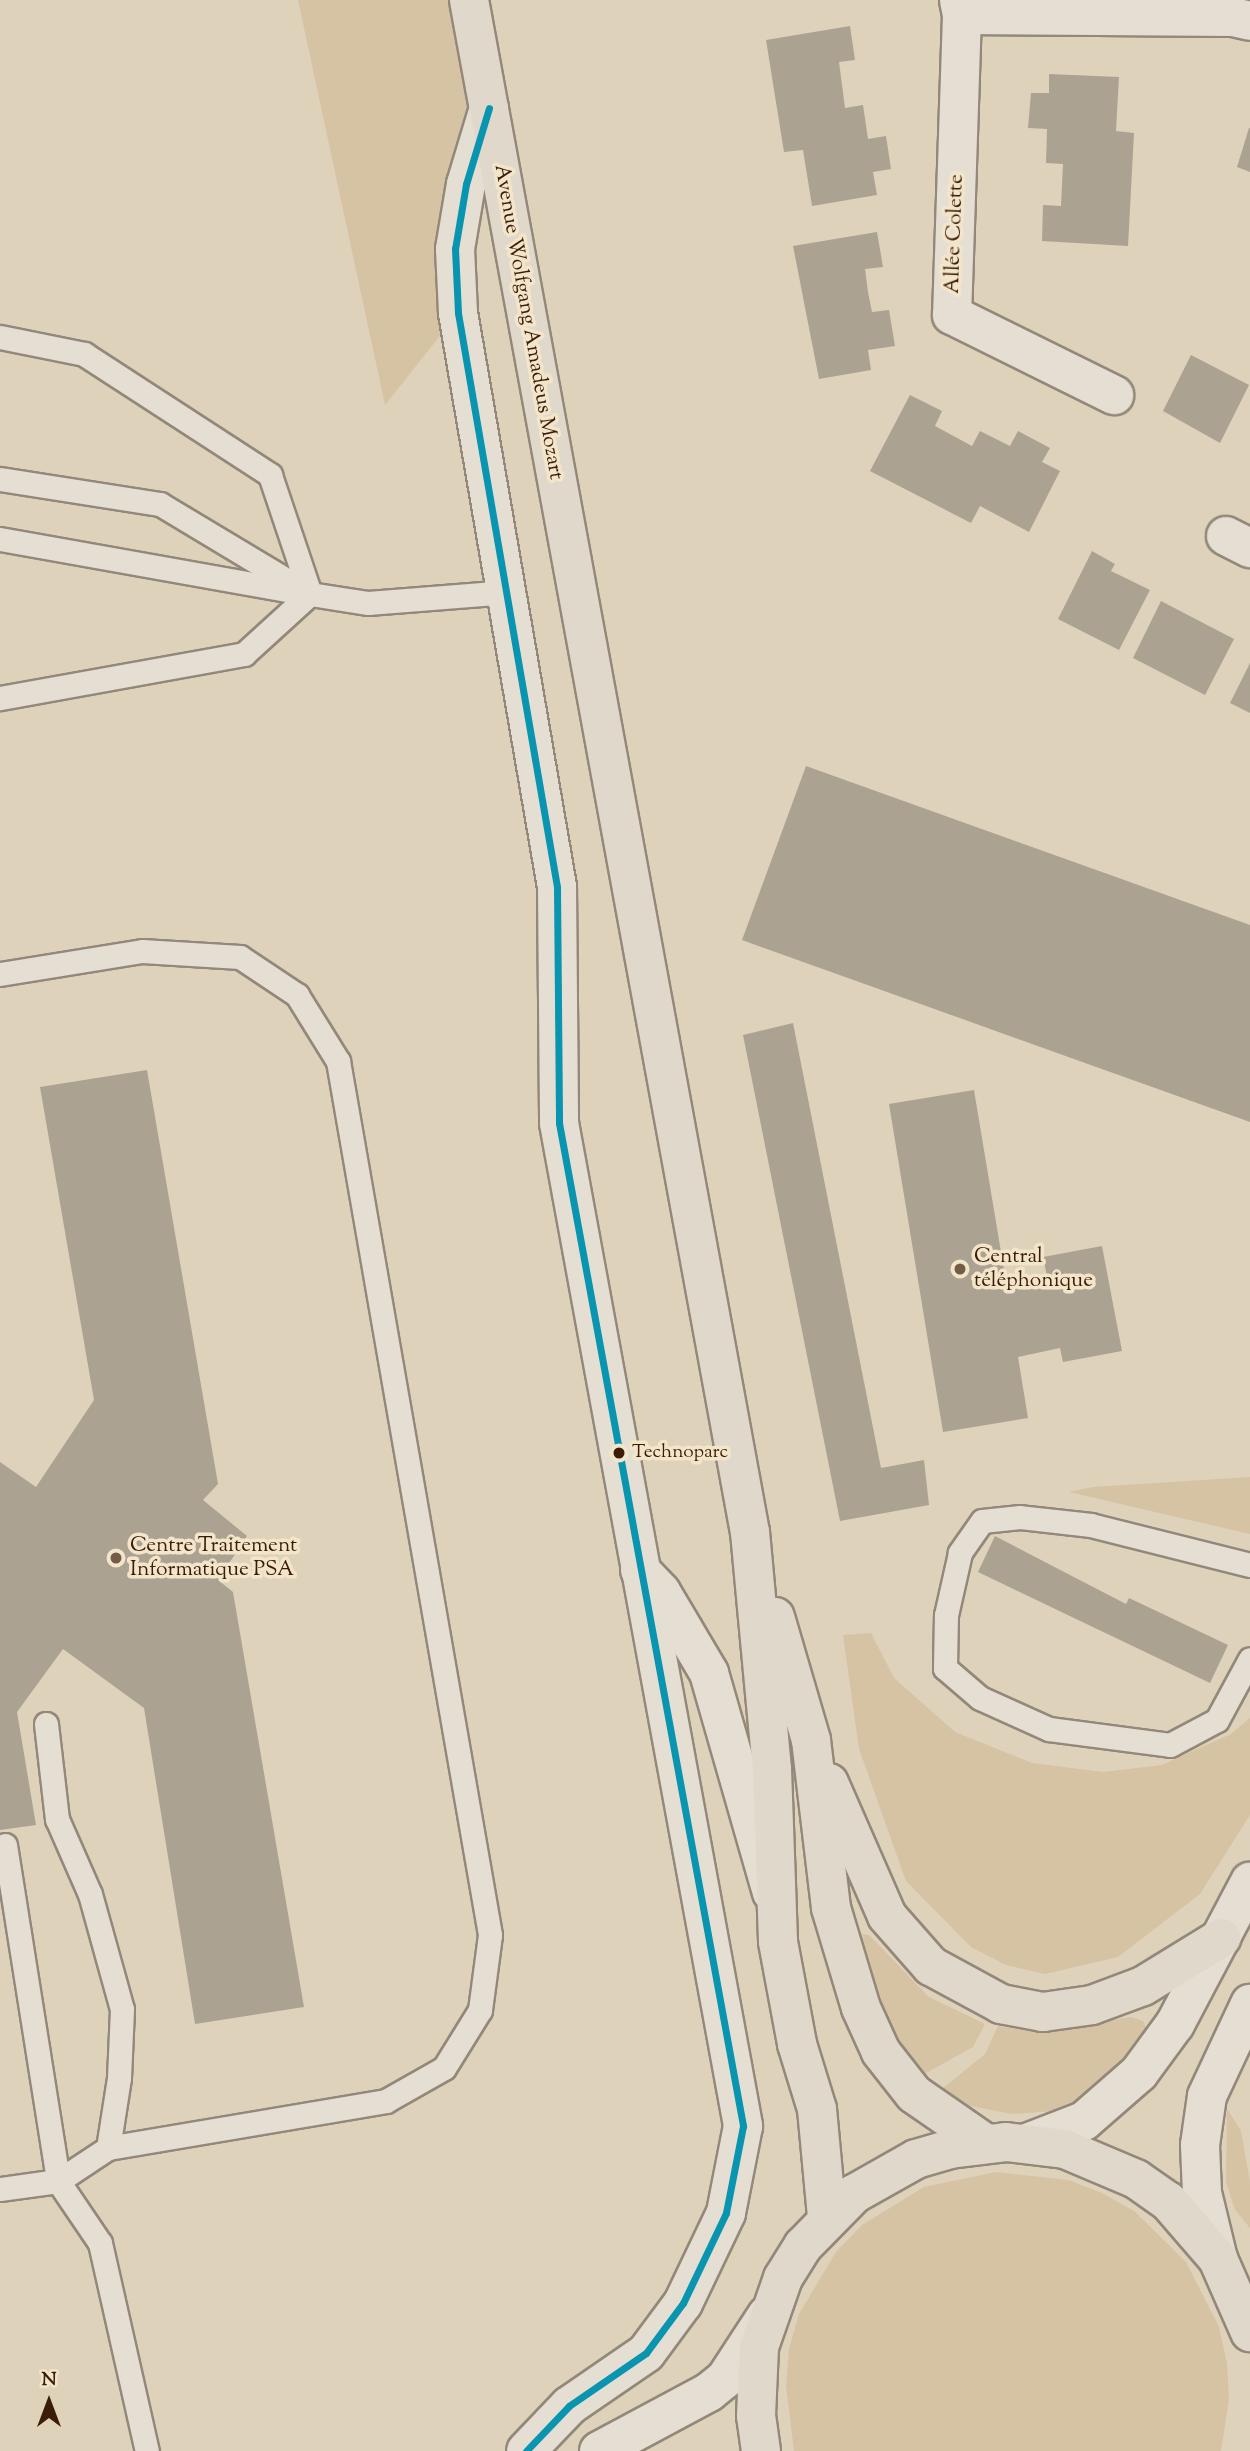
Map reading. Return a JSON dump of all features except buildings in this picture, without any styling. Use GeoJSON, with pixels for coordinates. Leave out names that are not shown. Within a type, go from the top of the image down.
{"type":"FeatureCollection","features":[{"type":"Feature","properties":{"kind":"main road","name":"Avenue Wolfgang Amadeus Mozart"},"geometry":{"type":"LineString","coordinates":[[469,0],[750,1532]]}},
{"type":"Feature","properties":{"kind":"main road"},"geometry":{"type":"LineString","coordinates":[[750,1532],[811,1740],[887,1916],[931,1966],[1001,2004],[1043,2012],[1092,2005],[1143,1986],[1221,1938]]}},
{"type":"Feature","properties":{"kind":"main road"},"geometry":{"type":"LineString","coordinates":[[750,1532],[772,1769],[777,1905],[785,1987],[822,2135],[827,2217]]}},
{"type":"Feature","properties":{"kind":"main road"},"geometry":{"type":"LineString","coordinates":[[811,1740],[831,1908],[861,2008],[881,2052],[914,2094],[985,2143]]}},
{"type":"Feature","properties":{"kind":"main road"},"geometry":{"type":"LineString","coordinates":[[761,2451],[755,2381],[768,2313],[783,2278],[827,2217],[884,2174],[916,2159],[985,2143],[1027,2143],[1090,2157],[1136,2179],[1168,2201],[1219,2259],[1250,2332]]}},
{"type":"Feature","properties":{"kind":"street"},"geometry":{"type":"LineString","coordinates":[[961,8],[1250,21]]}},
{"type":"Feature","properties":{"kind":"street","name":"Allée Colette"},"geometry":{"type":"LineString","coordinates":[[961,8],[952,315],[1114,396]]}},
{"type":"Feature","properties":{"kind":"street"},"geometry":{"type":"LineString","coordinates":[[489,108],[466,184],[455,249],[458,313],[509,592],[557,887],[559,1123],[636,1566],[724,2004],[742,2149],[726,2213],[682,2303],[646,2353],[569,2406],[526,2451]]}},
{"type":"Feature","properties":{"kind":"street"},"geometry":{"type":"LineString","coordinates":[[636,1566],[662,1592],[709,1673],[777,1905]]}},
{"type":"Feature","properties":{"kind":"street"},"geometry":{"type":"LineString","coordinates":[[1027,2143],[1084,2122],[1139,2073],[1175,2024],[1250,1882]]}},
{"type":"Feature","properties":{"kind":"street"},"geometry":{"type":"LineString","coordinates":[[1219,2259],[1202,2193],[1200,2145],[1207,2096],[1250,2004]]}},
{"type":"Feature","properties":{"kind":"street"},"geometry":{"type":"LineString","coordinates":[[599,2451],[709,2392],[739,2360],[768,2313]]}},
{"type":"Feature","properties":{"kind":"lane"},"geometry":{"type":"LineString","coordinates":[[0,337],[85,354],[270,475],[310,594]]}},
{"type":"Feature","properties":{"kind":"lane"},"geometry":{"type":"LineString","coordinates":[[0,480],[160,504],[310,594]]}},
{"type":"Feature","properties":{"kind":"lane"},"geometry":{"type":"LineString","coordinates":[[0,540],[368,603],[509,592]]}},
{"type":"Feature","properties":{"kind":"lane"},"geometry":{"type":"LineString","coordinates":[[0,698],[244,654],[310,594]]}},
{"type":"Feature","properties":{"kind":"lane"},"geometry":{"type":"LineString","coordinates":[[0,974],[142,951],[240,957],[297,995],[338,1061],[490,1936],[480,2010],[444,2068],[386,2101],[108,2148],[58,2181],[0,2189]]}},
{"type":"Feature","properties":{"kind":"lane"},"geometry":{"type":"LineString","coordinates":[[1250,1565],[1091,1525],[1020,1517],[982,1521],[960,1553],[946,1615],[945,1668],[980,1698],[1049,1729],[1170,1745],[1217,1720],[1250,1659]]}},
{"type":"Feature","properties":{"kind":"lane"},"geometry":{"type":"LineString","coordinates":[[46,1724],[57,1819],[90,1894],[122,2009],[119,2078],[108,2148]]}},
{"type":"Feature","properties":{"kind":"lane"},"geometry":{"type":"LineString","coordinates":[[5,1844],[58,2181],[100,2244],[147,2451]]}},
{"type":"Feature","properties":{"kind":"shaded area"},"geometry":{"type":"Polygon","coordinates":[[[298,0],[469,0],[489,108],[458,313],[385,405],[298,0]]]}},
{"type":"Feature","properties":{"kind":"shaded area"},"geometry":{"type":"Polygon","coordinates":[[[1250,1477],[1250,1534],[1069,1492],[1093,1487],[1250,1477]]]}},
{"type":"Feature","properties":{"kind":"shaded area"},"geometry":{"type":"Polygon","coordinates":[[[871,1633],[894,1678],[955,1732],[1032,1763],[1103,1772],[1162,1765],[1231,1734],[1250,1718],[1250,1815],[1200,1894],[1118,1957],[1045,1974],[1006,1965],[971,1947],[906,1881],[859,1749],[843,1635],[871,1633]]]}},
{"type":"Feature","properties":{"kind":"shaded area"},"geometry":{"type":"Polygon","coordinates":[[[862,1934],[869,1935],[929,1997],[985,2024],[973,2047],[919,2077],[888,2041],[862,1934]]]}},
{"type":"Feature","properties":{"kind":"shaded area"},"geometry":{"type":"Polygon","coordinates":[[[1131,2017],[1143,2021],[1148,2033],[1126,2064],[1084,2100],[1055,2111],[1012,2114],[970,2106],[942,2089],[985,2054],[998,2026],[1039,2033],[1131,2017]]]}},
{"type":"Feature","properties":{"kind":"shaded area"},"geometry":{"type":"Polygon","coordinates":[[[1227,2109],[1241,2131],[1250,2182],[1250,2228],[1235,2210],[1226,2182],[1227,2109]]]}},
{"type":"Feature","properties":{"kind":"shaded area"},"geometry":{"type":"Polygon","coordinates":[[[996,2172],[1068,2180],[1102,2193],[1134,2211],[1186,2262],[1219,2327],[1227,2363],[1229,2399],[1221,2451],[794,2451],[786,2386],[789,2349],[799,2314],[836,2252],[862,2225],[924,2187],[996,2172]]]}},
{"type":"Feature","properties":{"kind":"transit line"},"geometry":{"type":"LineString","coordinates":[[489,108],[466,184],[455,249],[458,313],[557,887],[559,1123],[743,2126],[726,2213],[683,2303],[646,2353],[569,2406],[526,2451]]}},
{"type":"Feature","properties":{"kind":"place","name":"Central téléphonique"},"geometry":{"type":"Point","coordinates":[960,1269]}},
{"type":"Feature","properties":{"kind":"place","name":"Technoparc"},"geometry":{"type":"Point","coordinates":[619,1453]}},
{"type":"Feature","properties":{"kind":"place","name":"Centre Traitement Informatique PSA"},"geometry":{"type":"Point","coordinates":[116,1558]}}]}
